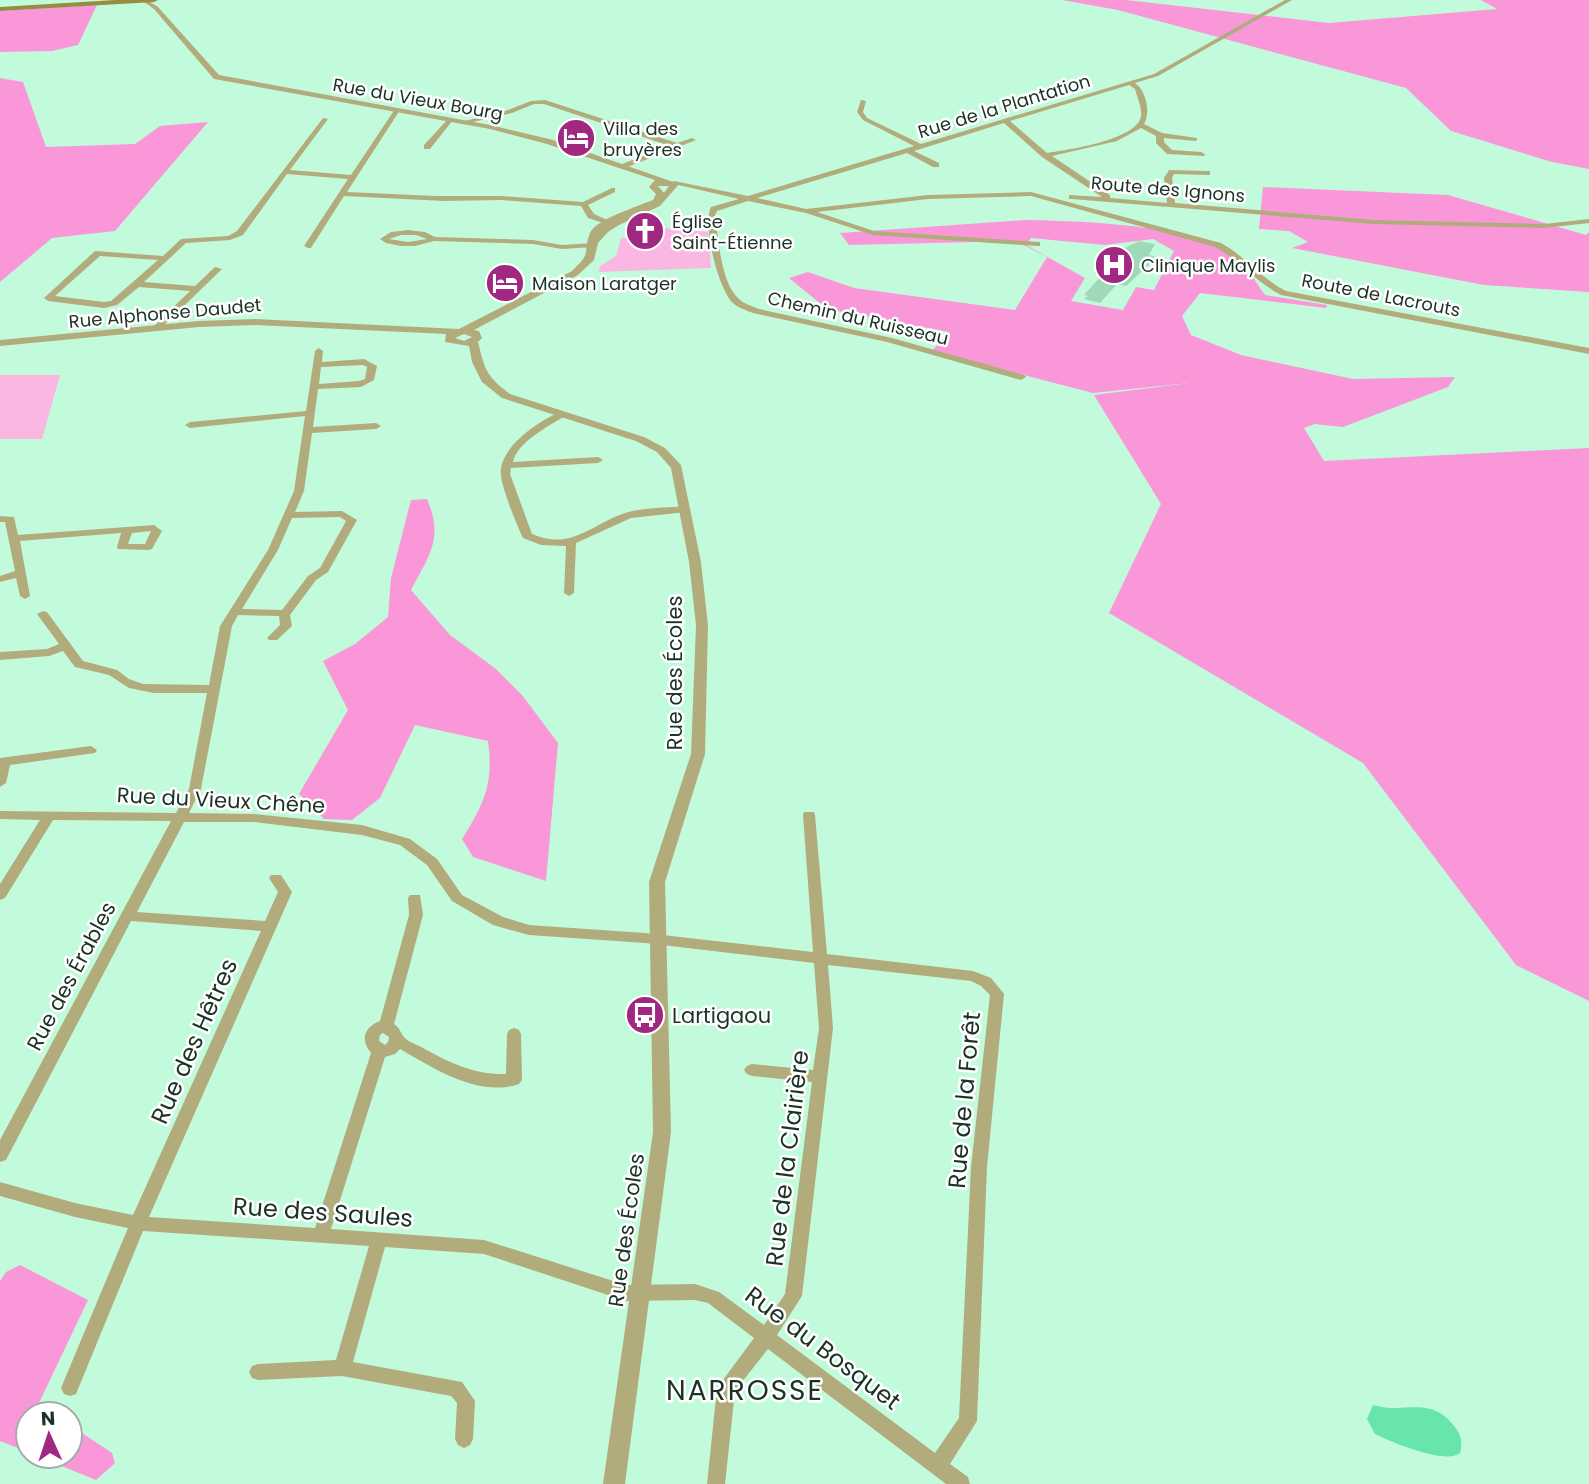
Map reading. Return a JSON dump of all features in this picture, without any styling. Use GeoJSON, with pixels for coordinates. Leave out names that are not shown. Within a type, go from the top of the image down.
{"type":"FeatureCollection","features":[{"type":"Feature","properties":{"kind":"main road"},"geometry":{"type":"LineString","coordinates":[[111,2],[122,0]]}},
{"type":"Feature","properties":{"kind":"main road"},"geometry":{"type":"LineString","coordinates":[[0,9],[147,2]]}},
{"type":"Feature","properties":{"kind":"street","name":"Rue de la Plantation"},"geometry":{"type":"LineString","coordinates":[[748,199],[1131,84],[1178,65],[1289,0]]}},
{"type":"Feature","properties":{"kind":"street","name":"Rue du Vieux Bourg"},"geometry":{"type":"LineString","coordinates":[[147,2],[217,77],[464,122],[550,142],[645,173],[671,185]]}},
{"type":"Feature","properties":{"kind":"street"},"geometry":{"type":"LineString","coordinates":[[1045,155],[1106,144],[1140,125],[1145,115],[1138,88],[1131,84]]}},
{"type":"Feature","properties":{"kind":"street"},"geometry":{"type":"LineString","coordinates":[[863,101],[860,112],[865,119],[921,147]]}},
{"type":"Feature","properties":{"kind":"street"},"geometry":{"type":"LineString","coordinates":[[464,122],[510,111],[533,102],[545,102],[678,146]]}},
{"type":"Feature","properties":{"kind":"street"},"geometry":{"type":"LineString","coordinates":[[308,246],[397,110]]}},
{"type":"Feature","properties":{"kind":"street"},"geometry":{"type":"LineString","coordinates":[[164,258],[98,253],[48,298],[104,305],[114,303],[188,240],[236,236],[325,119]]}},
{"type":"Feature","properties":{"kind":"street"},"geometry":{"type":"LineString","coordinates":[[427,147],[450,120]]}},
{"type":"Feature","properties":{"kind":"street"},"geometry":{"type":"LineString","coordinates":[[1006,121],[1045,155],[1109,200]]}},
{"type":"Feature","properties":{"kind":"street"},"geometry":{"type":"LineString","coordinates":[[1140,125],[1160,135],[1195,139]]}},
{"type":"Feature","properties":{"kind":"street"},"geometry":{"type":"LineString","coordinates":[[1160,135],[1160,143],[1170,152],[1201,154]]}},
{"type":"Feature","properties":{"kind":"street"},"geometry":{"type":"LineString","coordinates":[[625,166],[692,141]]}},
{"type":"Feature","properties":{"kind":"street"},"geometry":{"type":"LineString","coordinates":[[909,151],[936,165]]}},
{"type":"Feature","properties":{"kind":"street"},"geometry":{"type":"LineString","coordinates":[[285,172],[354,177]]}},
{"type":"Feature","properties":{"kind":"street"},"geometry":{"type":"LineString","coordinates":[[1171,204],[1168,178],[1172,172],[1207,173]]}},
{"type":"Feature","properties":{"kind":"street"},"geometry":{"type":"LineString","coordinates":[[456,334],[575,274],[591,258],[594,243],[608,223],[654,204],[661,196],[657,186],[645,173]]}},
{"type":"Feature","properties":{"kind":"street"},"geometry":{"type":"LineString","coordinates":[[584,204],[591,216],[608,223],[658,206],[671,185]]}},
{"type":"Feature","properties":{"kind":"street"},"geometry":{"type":"LineString","coordinates":[[657,186],[690,185],[748,199]]}},
{"type":"Feature","properties":{"kind":"street"},"geometry":{"type":"LineString","coordinates":[[342,194],[584,204],[612,190]]}},
{"type":"Feature","properties":{"kind":"street","name":"Route des Ignons"},"geometry":{"type":"LineString","coordinates":[[748,199],[806,211],[996,192],[1031,194],[1062,200],[1075,197],[1373,222],[1544,226],[1589,221]]}},
{"type":"Feature","properties":{"kind":"street","name":"Chemin du Ruisseau"},"geometry":{"type":"LineString","coordinates":[[748,199],[714,209],[711,215],[725,286],[736,300],[755,311],[890,340],[1021,377]]}},
{"type":"Feature","properties":{"kind":"street","name":"Route de Lacrouts"},"geometry":{"type":"LineString","coordinates":[[1062,200],[1218,245],[1243,259],[1262,282],[1284,293],[1589,352]]}},
{"type":"Feature","properties":{"kind":"street"},"geometry":{"type":"LineString","coordinates":[[806,211],[873,233],[1037,244]]}},
{"type":"Feature","properties":{"kind":"street"},"geometry":{"type":"LineString","coordinates":[[433,239],[424,234],[396,233],[384,239],[389,242],[419,244],[433,239],[533,242],[562,247],[594,243]]}},
{"type":"Feature","properties":{"kind":"street"},"geometry":{"type":"LineString","coordinates":[[156,328],[218,269]]}},
{"type":"Feature","properties":{"kind":"street"},"geometry":{"type":"LineString","coordinates":[[137,284],[198,289]]}},
{"type":"Feature","properties":{"kind":"street"},"geometry":{"type":"LineString","coordinates":[[460,345],[475,338],[504,309]]}},
{"type":"Feature","properties":{"kind":"street","name":"Rue Alphonse Daudet"},"geometry":{"type":"LineString","coordinates":[[0,343],[156,328],[275,322],[456,334]]}},
{"type":"Feature","properties":{"kind":"street"},"geometry":{"type":"LineString","coordinates":[[456,334],[475,338]]}},
{"type":"Feature","properties":{"kind":"street","name":"Rue des Écoles"},"geometry":{"type":"LineString","coordinates":[[456,334],[460,345],[477,362]]}},
{"type":"Feature","properties":{"kind":"street","name":"Rue des Écoles"},"geometry":{"type":"LineString","coordinates":[[475,338],[477,362],[486,382],[506,396],[640,439],[661,450],[677,467],[687,509],[702,625],[698,754],[690,787],[661,863],[656,903],[662,1132],[614,1484]]}},
{"type":"Feature","properties":{"kind":"street","name":"Rue des Érables"},"geometry":{"type":"LineString","coordinates":[[0,1155],[195,789],[226,626],[290,514],[299,491],[319,351]]}},
{"type":"Feature","properties":{"kind":"street"},"geometry":{"type":"LineString","coordinates":[[314,387],[361,384],[369,380],[372,366],[364,362],[317,365]]}},
{"type":"Feature","properties":{"kind":"street"},"geometry":{"type":"LineString","coordinates":[[190,425],[310,413]]}},
{"type":"Feature","properties":{"kind":"street"},"geometry":{"type":"LineString","coordinates":[[562,414],[528,435],[509,455],[505,474],[527,536],[543,543],[571,544],[631,515],[687,509]]}},
{"type":"Feature","properties":{"kind":"street"},"geometry":{"type":"LineString","coordinates":[[308,430],[376,425]]}},
{"type":"Feature","properties":{"kind":"street"},"geometry":{"type":"LineString","coordinates":[[507,465],[598,460]]}},
{"type":"Feature","properties":{"kind":"street"},"geometry":{"type":"LineString","coordinates":[[273,638],[286,626],[285,613],[312,579],[324,570],[352,520],[342,514],[290,514]]}},
{"type":"Feature","properties":{"kind":"street"},"geometry":{"type":"LineString","coordinates":[[5,519],[15,538],[25,596]]}},
{"type":"Feature","properties":{"kind":"street"},"geometry":{"type":"LineString","coordinates":[[15,538],[128,529]]}},
{"type":"Feature","properties":{"kind":"street"},"geometry":{"type":"LineString","coordinates":[[569,593],[571,544]]}},
{"type":"Feature","properties":{"kind":"street"},"geometry":{"type":"LineString","coordinates":[[0,579],[20,573]]}},
{"type":"Feature","properties":{"kind":"street"},"geometry":{"type":"LineString","coordinates":[[236,612],[285,613]]}},
{"type":"Feature","properties":{"kind":"street"},"geometry":{"type":"LineString","coordinates":[[43,614],[79,664],[116,674],[126,684],[156,691],[172,687],[213,689]]}},
{"type":"Feature","properties":{"kind":"street"},"geometry":{"type":"LineString","coordinates":[[0,656],[50,652],[65,646]]}},
{"type":"Feature","properties":{"kind":"street"},"geometry":{"type":"LineString","coordinates":[[0,783],[2,762],[90,750]]}},
{"type":"Feature","properties":{"kind":"street","name":"Rue du Vieux Chêne"},"geometry":{"type":"LineString","coordinates":[[0,815],[291,821],[386,834],[404,842],[432,862],[457,898],[498,921],[563,935],[657,940]]}},
{"type":"Feature","properties":{"kind":"street","name":"Rue de la Clairière"},"geometry":{"type":"LineString","coordinates":[[716,1484],[726,1388],[766,1338],[793,1296],[826,1028],[808,815]]}},
{"type":"Feature","properties":{"kind":"street"},"geometry":{"type":"LineString","coordinates":[[0,895],[50,816]]}},
{"type":"Feature","properties":{"kind":"street","name":"Rue des Hêtres"},"geometry":{"type":"LineString","coordinates":[[70,1388],[138,1223],[285,892],[276,878]]}},
{"type":"Feature","properties":{"kind":"street"},"geometry":{"type":"LineString","coordinates":[[386,1028],[416,915],[415,898]]}},
{"type":"Feature","properties":{"kind":"street"},"geometry":{"type":"LineString","coordinates":[[127,916],[270,926]]}},
{"type":"Feature","properties":{"kind":"street","name":"Rue de la Forêt"},"geometry":{"type":"LineString","coordinates":[[657,940],[973,976],[986,982],[997,995],[979,1167],[968,1421],[938,1465]]}},
{"type":"Feature","properties":{"kind":"street"},"geometry":{"type":"LineString","coordinates":[[386,1028],[397,1031],[398,1041],[391,1048],[380,1050],[372,1046],[370,1038],[376,1031],[386,1028]]}},
{"type":"Feature","properties":{"kind":"street"},"geometry":{"type":"LineString","coordinates":[[398,1041],[453,1073],[488,1083],[514,1080],[514,1034]]}},
{"type":"Feature","properties":{"kind":"street"},"geometry":{"type":"LineString","coordinates":[[320,1237],[380,1050]]}},
{"type":"Feature","properties":{"kind":"street"},"geometry":{"type":"LineString","coordinates":[[752,1070],[820,1077]]}},
{"type":"Feature","properties":{"kind":"street","name":"Rue des Saules"},"geometry":{"type":"LineString","coordinates":[[0,1189],[75,1210],[138,1223],[484,1247],[619,1292],[640,1293]]}},
{"type":"Feature","properties":{"kind":"street"},"geometry":{"type":"LineString","coordinates":[[342,1368],[379,1240]]}},
{"type":"Feature","properties":{"kind":"street","name":"Rue du Bosquet"},"geometry":{"type":"LineString","coordinates":[[640,1293],[695,1292],[713,1297],[961,1484]]}},
{"type":"Feature","properties":{"kind":"street"},"geometry":{"type":"LineString","coordinates":[[258,1372],[342,1368],[456,1388],[466,1401],[464,1439]]}},
{"type":"Feature","properties":{"kind":"shaded area"},"geometry":{"type":"Polygon","coordinates":[[[1062,0],[1126,0],[1329,23],[1497,9],[1481,0],[1589,0],[1589,169],[1552,162],[1451,131],[1406,88],[1118,10],[1062,0]]]}},
{"type":"Feature","properties":{"kind":"shaded area"},"geometry":{"type":"Polygon","coordinates":[[[97,5],[78,45],[52,51],[0,52],[0,11],[97,5]]]}},
{"type":"Feature","properties":{"kind":"shaded area"},"geometry":{"type":"Polygon","coordinates":[[[0,78],[23,82],[46,147],[135,144],[160,126],[208,122],[115,231],[52,238],[0,282],[0,78]]]}},
{"type":"Feature","properties":{"kind":"shaded area"},"geometry":{"type":"Polygon","coordinates":[[[1263,187],[1448,195],[1586,235],[1589,232],[1589,292],[1484,285],[1292,248],[1308,242],[1289,231],[1259,229],[1263,187]]]}},
{"type":"Feature","properties":{"kind":"shaded area"},"geometry":{"type":"Polygon","coordinates":[[[1026,220],[1138,227],[1198,239],[1222,248],[1240,260],[1265,295],[1327,305],[1326,308],[1200,293],[1182,316],[1191,335],[1241,355],[1353,379],[1455,377],[1448,387],[1343,427],[1315,424],[1304,428],[1324,461],[1589,448],[1589,1001],[1516,965],[1363,763],[1109,613],[1161,504],[1094,395],[1189,383],[1093,393],[932,351],[949,332],[827,309],[789,278],[808,272],[854,288],[1015,310],[1047,257],[1016,241],[849,245],[840,233],[1026,220]],[[1031,238],[1026,245],[1085,278],[1071,301],[1123,310],[1136,287],[1154,290],[1174,251],[1153,239],[1105,245],[1031,238]]]}},
{"type":"Feature","properties":{"kind":"shaded area"},"geometry":{"type":"Polygon","coordinates":[[[663,228],[708,232],[711,268],[599,272],[600,266],[616,256],[621,238],[659,237],[663,228]]]}},
{"type":"Feature","properties":{"kind":"shaded area"},"geometry":{"type":"Polygon","coordinates":[[[0,375],[60,375],[42,439],[0,439],[0,375]]]}},
{"type":"Feature","properties":{"kind":"shaded area"},"geometry":{"type":"Polygon","coordinates":[[[427,499],[432,513],[434,536],[428,557],[411,590],[450,635],[496,669],[522,695],[558,743],[546,881],[473,857],[462,839],[486,793],[490,769],[488,741],[415,725],[380,798],[352,820],[324,819],[299,794],[348,710],[323,661],[355,644],[388,617],[391,578],[411,500],[427,499]]]}},
{"type":"Feature","properties":{"kind":"shaded area"},"geometry":{"type":"Polygon","coordinates":[[[20,1265],[88,1300],[40,1400],[14,1400],[14,1446],[0,1441],[0,1281],[6,1272],[20,1265]]]}},
{"type":"Feature","properties":{"kind":"shaded area"},"geometry":{"type":"Polygon","coordinates":[[[1373,1405],[1417,1407],[1436,1411],[1457,1430],[1461,1442],[1460,1453],[1453,1456],[1431,1454],[1405,1447],[1375,1434],[1367,1419],[1373,1405]]]}},
{"type":"Feature","properties":{"kind":"shaded area"},"geometry":{"type":"Polygon","coordinates":[[[84,1434],[112,1453],[115,1463],[96,1480],[71,1470],[84,1470],[84,1434]]]}},
{"type":"Feature","properties":{"kind":"building"},"geometry":{"type":"Polygon","coordinates":[[[1139,241],[1155,244],[1149,255],[1157,257],[1126,286],[1117,284],[1100,303],[1084,299],[1088,296],[1084,295],[1118,257],[1119,251],[1139,241]]]}},
{"type":"Feature","properties":{"kind":"place","name":"Villa des bruyères"},"geometry":{"type":"Point","coordinates":[576,138]}},
{"type":"Feature","properties":{"kind":"place","name":"Église Saint-Étienne"},"geometry":{"type":"Point","coordinates":[645,231]}},
{"type":"Feature","properties":{"kind":"place","name":"Clinique Maylis"},"geometry":{"type":"Point","coordinates":[1114,265]}},
{"type":"Feature","properties":{"kind":"place","name":"Maison Laratger"},"geometry":{"type":"Point","coordinates":[505,283]}},
{"type":"Feature","properties":{"kind":"place","name":"Lartigaou"},"geometry":{"type":"Point","coordinates":[645,1015]}},
{"type":"Feature","properties":{"kind":"district","name":"NARROSSE"},"geometry":{"type":"Point","coordinates":[745,1390]}}]}
